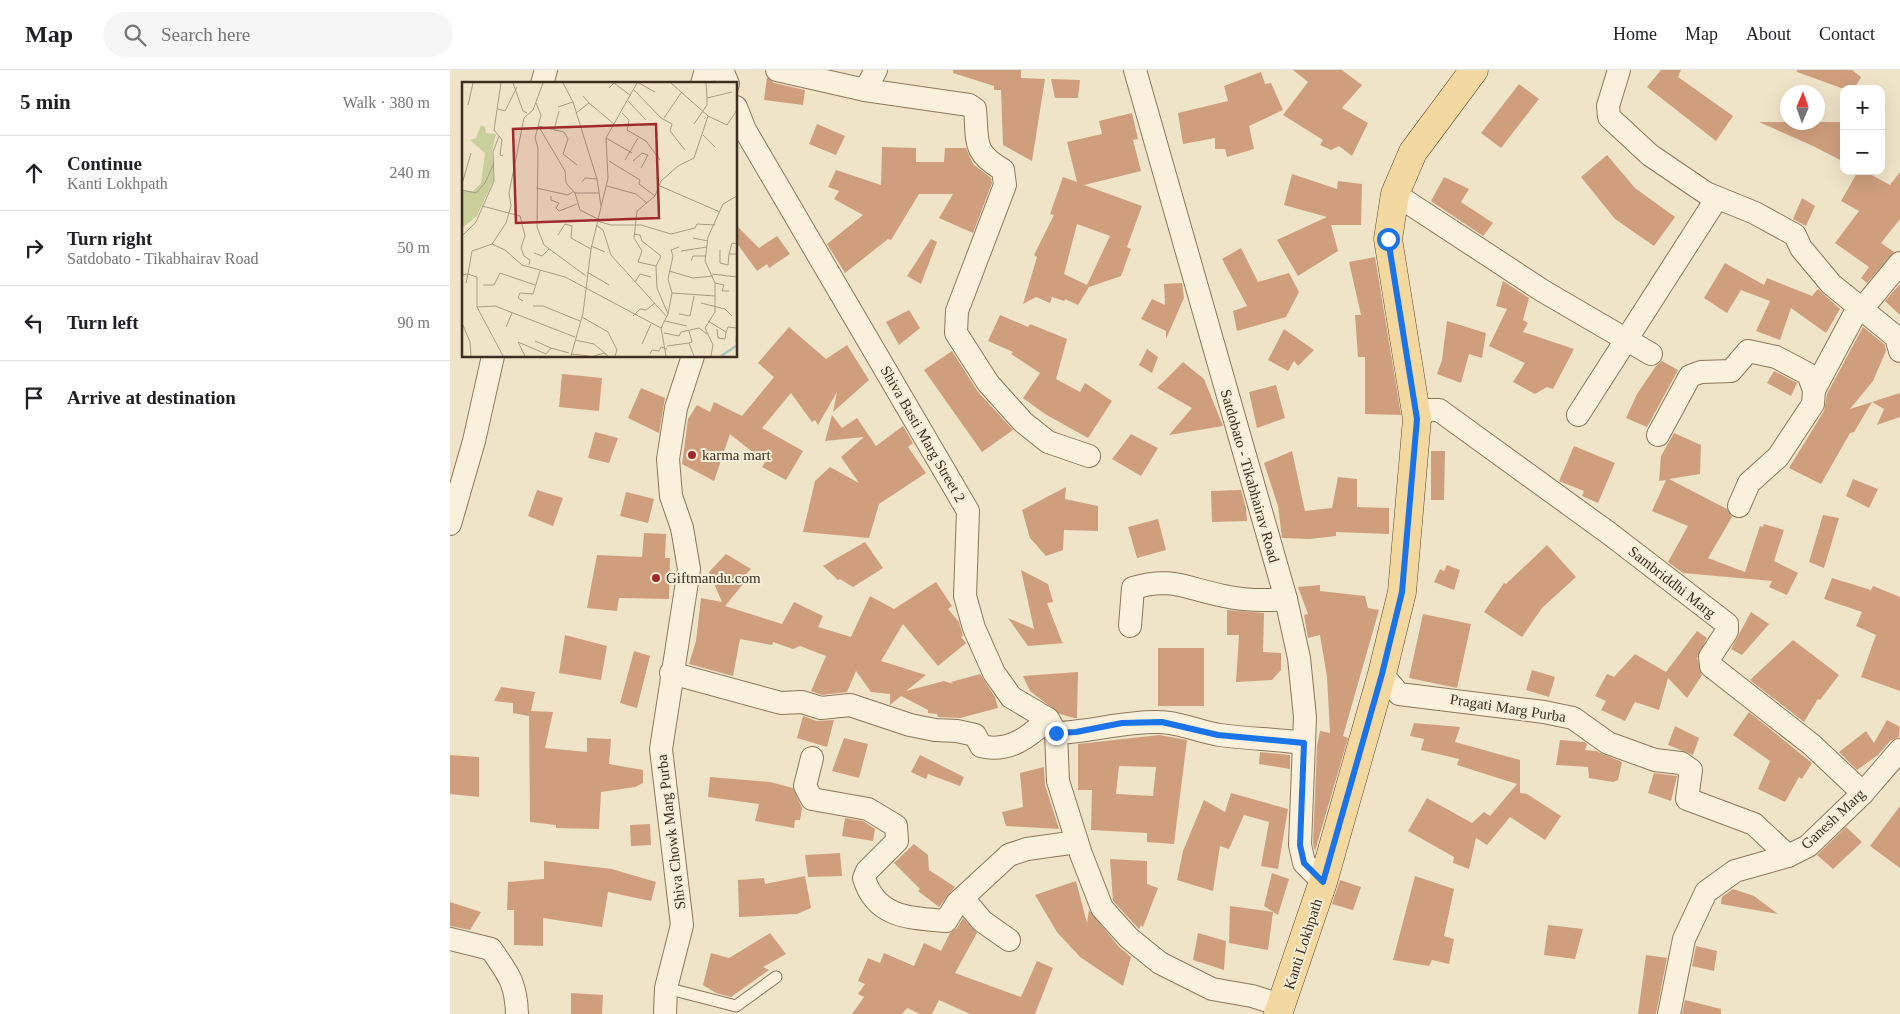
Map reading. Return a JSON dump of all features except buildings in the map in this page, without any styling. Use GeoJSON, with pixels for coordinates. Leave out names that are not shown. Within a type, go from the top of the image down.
{"type":"FeatureCollection","features":[{"type":"Feature","properties":{"kind":"main road","name":"Kanti Lokhpath"},"geometry":{"type":"LineString","coordinates":[[1280,1009],[1323,882],[1382,674],[1402,592],[1417,419],[1388,239],[1395,194],[1413,152],[1474,70]]}},
{"type":"Feature","properties":{"kind":"street"},"geometry":{"type":"LineString","coordinates":[[722,70],[727,82]]}},
{"type":"Feature","properties":{"kind":"street"},"geometry":{"type":"LineString","coordinates":[[777,70],[865,90],[962,103],[975,109],[977,142],[980,153],[989,162],[1003,170],[1005,185],[956,311],[956,333],[988,383],[1023,422],[1048,442],[1089,456]]}},
{"type":"Feature","properties":{"kind":"street"},"geometry":{"type":"LineString","coordinates":[[865,90],[876,70]]}},
{"type":"Feature","properties":{"kind":"street","name":"Satdobato - Tikabhairav Road"},"geometry":{"type":"LineString","coordinates":[[1136,70],[1286,599],[1299,658],[1305,717],[1300,845],[1304,863],[1323,882]]}},
{"type":"Feature","properties":{"kind":"street"},"geometry":{"type":"LineString","coordinates":[[1619,70],[1608,106],[1609,117],[1650,155],[1706,193],[1755,213],[1795,235],[1802,248],[1831,284],[1896,337],[1900,350]]}},
{"type":"Feature","properties":{"kind":"street","name":"Shiva Basti Marg Street 2"},"geometry":{"type":"LineString","coordinates":[[738,111],[745,130],[968,512],[966,596],[974,628],[994,673],[1011,697],[1052,726]]}},
{"type":"Feature","properties":{"kind":"street"},"geometry":{"type":"LineString","coordinates":[[1395,194],[1543,291],[1651,354]]}},
{"type":"Feature","properties":{"kind":"street"},"geometry":{"type":"LineString","coordinates":[[1578,414],[1717,198]]}},
{"type":"Feature","properties":{"kind":"street"},"geometry":{"type":"LineString","coordinates":[[1814,390],[1860,307],[1900,263]]}},
{"type":"Feature","properties":{"kind":"street"},"geometry":{"type":"LineString","coordinates":[[1658,435],[1690,376],[1701,372],[1731,370],[1748,351],[1776,357],[1808,374],[1814,390],[1813,404],[1778,457],[1749,483],[1739,506]]}},
{"type":"Feature","properties":{"kind":"street"},"geometry":{"type":"LineString","coordinates":[[450,524],[474,442],[493,358]]}},
{"type":"Feature","properties":{"kind":"street","name":"Shiva Chowk Marg Purba"},"geometry":{"type":"LineString","coordinates":[[665,1014],[666,988],[682,925],[661,749],[689,569],[682,528],[671,496],[668,459],[676,408],[692,358]]}},
{"type":"Feature","properties":{"kind":"street","name":"Sambriddhi Marg"},"geometry":{"type":"LineString","coordinates":[[1417,419],[1428,410],[1439,410],[1610,534],[1727,624],[1727,631],[1710,657],[1711,666],[1812,745],[1863,793]]}},
{"type":"Feature","properties":{"kind":"street"},"geometry":{"type":"LineString","coordinates":[[1130,626],[1133,588],[1162,582],[1187,585],[1224,596],[1271,600],[1286,599]]}},
{"type":"Feature","properties":{"kind":"street"},"geometry":{"type":"LineString","coordinates":[[672,673],[782,702],[802,702],[826,708],[850,705],[876,712],[910,725],[935,730],[957,730],[975,736],[981,746],[989,748],[1011,747],[1032,734],[1052,726],[1076,732],[1122,723],[1162,722],[1218,735],[1304,743]]}},
{"type":"Feature","properties":{"kind":"street","name":"Pragati Marg Purba"},"geometry":{"type":"LineString","coordinates":[[1382,674],[1399,694],[1544,712],[1573,718],[1608,743],[1656,760],[1682,763],[1691,770],[1687,799],[1754,824],[1788,856]]}},
{"type":"Feature","properties":{"kind":"street"},"geometry":{"type":"LineString","coordinates":[[1052,726],[1058,781],[1077,842],[1102,908],[1137,944],[1160,963],[1212,989],[1280,1009]]}},
{"type":"Feature","properties":{"kind":"street","name":"Ganesh Marg"},"geometry":{"type":"LineString","coordinates":[[1668,1014],[1684,939],[1706,892],[1735,871],[1788,856],[1808,846],[1863,793],[1900,750]]}},
{"type":"Feature","properties":{"kind":"street"},"geometry":{"type":"LineString","coordinates":[[812,758],[805,786],[812,799],[868,809],[896,826],[897,841],[867,871],[864,878],[866,887],[874,898],[887,911],[896,915],[946,921],[963,898],[1009,855],[1027,849],[1077,842]]}},
{"type":"Feature","properties":{"kind":"street"},"geometry":{"type":"LineString","coordinates":[[963,898],[982,921],[1009,940]]}},
{"type":"Feature","properties":{"kind":"street"},"geometry":{"type":"LineString","coordinates":[[450,939],[491,948],[511,978],[516,993],[517,1014]]}},
{"type":"Feature","properties":{"kind":"lane"},"geometry":{"type":"LineString","coordinates":[[666,988],[736,1006],[776,977]]}},
{"type":"Feature","properties":{"kind":"place","name":"karma mart"},"geometry":{"type":"Point","coordinates":[692,455]}},
{"type":"Feature","properties":{"kind":"place","name":"Giftmandu.com"},"geometry":{"type":"Point","coordinates":[656,578]}},
{"type":"Feature","properties":{"kind":"route"},"geometry":{"type":"LineString","coordinates":[[1056,733],[1076,732],[1122,723],[1162,722],[1218,735],[1304,743],[1300,845],[1304,863],[1323,882],[1382,674],[1402,592],[1417,419],[1388,239]]}}]}
